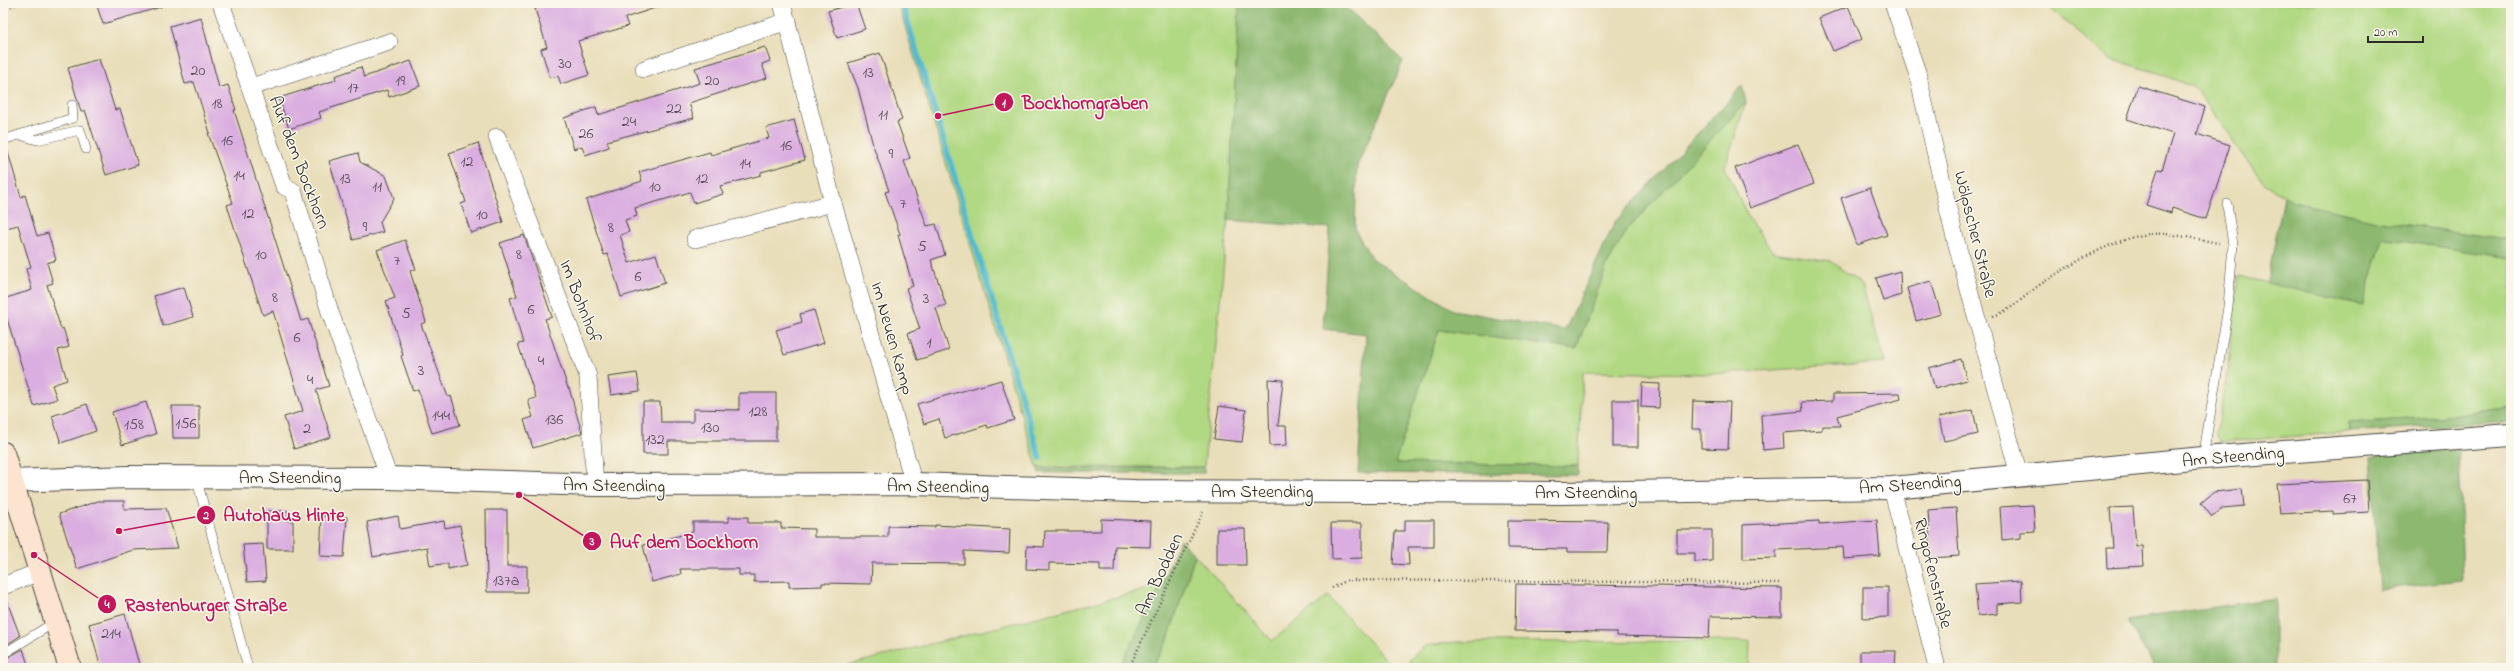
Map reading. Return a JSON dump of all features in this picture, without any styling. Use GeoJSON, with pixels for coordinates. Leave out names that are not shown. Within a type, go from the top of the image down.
{"type":"FeatureCollection","features":[{"type":"Feature","properties":{"kind":"main road"},"geometry":{"type":"LineString","coordinates":[[3,453],[70,668]]}},
{"type":"Feature","properties":{"kind":"street","name":"Auf dem Bockhorn"},"geometry":{"type":"LineString","coordinates":[[221,3],[284,186],[293,191],[330,312],[388,478]]}},
{"type":"Feature","properties":{"kind":"street","name":"Im Neuen Kamp"},"geometry":{"type":"LineString","coordinates":[[782,3],[788,21],[833,203],[914,484]]}},
{"type":"Feature","properties":{"kind":"street","name":"Wölpscher Straße"},"geometry":{"type":"LineString","coordinates":[[1894,3],[1917,72],[1953,230],[2019,475]]}},
{"type":"Feature","properties":{"kind":"street"},"geometry":{"type":"LineString","coordinates":[[644,69],[788,21]]}},
{"type":"Feature","properties":{"kind":"street","name":"Auf dem Bockhorn"},"geometry":{"type":"LineString","coordinates":[[251,87],[389,42]]}},
{"type":"Feature","properties":{"kind":"street","name":"Im Bohnhof"},"geometry":{"type":"LineString","coordinates":[[497,137],[588,376],[595,486]]}},
{"type":"Feature","properties":{"kind":"street"},"geometry":{"type":"LineString","coordinates":[[695,239],[833,203]]}},
{"type":"Feature","properties":{"kind":"street","name":"Am Steending"},"geometry":{"type":"LineString","coordinates":[[11,481],[129,477],[388,478],[595,486],[914,484],[1064,490],[1562,493],[1892,488],[2203,458],[2511,435]]}},
{"type":"Feature","properties":{"kind":"street","name":"Ringofenstraße"},"geometry":{"type":"LineString","coordinates":[[1892,488],[1937,668]]}},
{"type":"Feature","properties":{"kind":"street"},"geometry":{"type":"LineString","coordinates":[[3,586],[39,572]]}},
{"type":"Feature","properties":{"kind":"lane"},"geometry":{"type":"LineString","coordinates":[[3,140],[20,135],[28,130],[73,118],[72,105]]}},
{"type":"Feature","properties":{"kind":"lane"},"geometry":{"type":"LineString","coordinates":[[20,135],[37,140],[80,130],[86,149]]}},
{"type":"Feature","properties":{"kind":"lane"},"geometry":{"type":"LineString","coordinates":[[2203,458],[2228,307],[2233,245],[2227,204]]}},
{"type":"Feature","properties":{"kind":"lane"},"geometry":{"type":"LineString","coordinates":[[196,477],[248,668]]}},
{"type":"Feature","properties":{"kind":"lane"},"geometry":{"type":"LineString","coordinates":[[3,654],[56,622]]}},
{"type":"Feature","properties":{"kind":"path"},"geometry":{"type":"LineString","coordinates":[[3,9],[21,3]]}},
{"type":"Feature","properties":{"kind":"path"},"geometry":{"type":"LineString","coordinates":[[1978,321],[2006,312],[2040,285],[2076,262],[2122,241],[2150,234],[2233,245]]}},
{"type":"Feature","properties":{"kind":"path","name":"Am Bodden"},"geometry":{"type":"LineString","coordinates":[[1129,668],[1204,511],[1211,491]]}},
{"type":"Feature","properties":{"kind":"path"},"geometry":{"type":"LineString","coordinates":[[1332,588],[1348,580],[1782,583]]}},
{"type":"Feature","properties":{"kind":"green space"},"geometry":{"type":"Polygon","coordinates":[[[898,3],[1235,3],[1239,7],[1228,220],[1204,467],[1037,467],[898,3]]]}},
{"type":"Feature","properties":{"kind":"green space"},"geometry":{"type":"Polygon","coordinates":[[[1257,3],[1342,3],[1403,61],[1357,166],[1355,230],[1372,259],[1453,310],[1565,330],[1615,222],[1742,86],[1746,102],[1627,230],[1607,265],[1576,349],[1439,330],[1395,463],[1578,466],[1578,475],[1358,473],[1366,334],[1323,329],[1330,228],[1228,220],[1239,7],[1257,3]]]}},
{"type":"Feature","properties":{"kind":"green space"},"geometry":{"type":"Polygon","coordinates":[[[2044,3],[2511,3],[2511,240],[2386,222],[2293,202],[2263,182],[2195,88],[2158,73],[2110,59],[2044,3]]]}},
{"type":"Feature","properties":{"kind":"green space"},"geometry":{"type":"Polygon","coordinates":[[[1746,102],[1725,167],[1749,219],[1773,252],[1831,261],[1862,285],[1885,363],[1709,374],[1583,372],[1578,466],[1394,463],[1439,330],[1576,349],[1607,265],[1627,230],[1746,102]]]}},
{"type":"Feature","properties":{"kind":"green space"},"geometry":{"type":"Polygon","coordinates":[[[2284,196],[2293,202],[2386,222],[2511,240],[2511,258],[2383,238],[2363,305],[2267,283],[2284,196]]]}},
{"type":"Feature","properties":{"kind":"green space"},"geometry":{"type":"Polygon","coordinates":[[[2383,238],[2511,258],[2511,407],[2437,417],[2349,423],[2350,432],[2221,442],[2216,433],[2227,374],[2239,276],[2363,305],[2383,238]]]}},
{"type":"Feature","properties":{"kind":"green space"},"geometry":{"type":"Polygon","coordinates":[[[2511,407],[2511,421],[2350,432],[2349,423],[2437,417],[2511,407]]]}},
{"type":"Feature","properties":{"kind":"green space"},"geometry":{"type":"Polygon","coordinates":[[[2459,449],[2463,581],[2380,589],[2370,457],[2459,449]]]}},
{"type":"Feature","properties":{"kind":"green space"},"geometry":{"type":"Polygon","coordinates":[[[1037,467],[1047,469],[1204,467],[1204,473],[1039,473],[1037,467]]]}},
{"type":"Feature","properties":{"kind":"green space"},"geometry":{"type":"Polygon","coordinates":[[[1180,540],[1195,555],[1167,642],[1151,668],[1119,668],[1161,586],[1180,540]]]}},
{"type":"Feature","properties":{"kind":"green space"},"geometry":{"type":"Polygon","coordinates":[[[1195,555],[1272,641],[1328,596],[1393,668],[1151,668],[1167,642],[1195,555]]]}},
{"type":"Feature","properties":{"kind":"green space"},"geometry":{"type":"Polygon","coordinates":[[[1161,586],[1119,668],[836,668],[1161,586]]]}},
{"type":"Feature","properties":{"kind":"green space"},"geometry":{"type":"Polygon","coordinates":[[[2275,598],[2275,668],[2155,668],[2127,620],[2275,598]]]}},
{"type":"Feature","properties":{"kind":"green space"},"geometry":{"type":"Polygon","coordinates":[[[1750,641],[1749,668],[1416,668],[1409,660],[1425,646],[1458,642],[1750,641]]]}},
{"type":"Feature","properties":{"kind":"building"},"geometry":{"type":"Polygon","coordinates":[[[96,3],[161,3],[161,7],[103,24],[96,3]]]}},
{"type":"Feature","properties":{"kind":"building"},"geometry":{"type":"Polygon","coordinates":[[[553,3],[660,3],[661,6],[625,18],[628,26],[578,41],[589,75],[561,84],[558,76],[550,78],[541,49],[547,47],[535,9],[553,3]]]}},
{"type":"Feature","properties":{"kind":"building"},"geometry":{"type":"Polygon","coordinates":[[[856,3],[865,29],[837,38],[828,11],[856,3]]]}},
{"type":"Feature","properties":{"kind":"building"},"geometry":{"type":"Polygon","coordinates":[[[1848,6],[1862,39],[1833,51],[1819,18],[1848,6]]]}},
{"type":"Feature","properties":{"kind":"building"},"geometry":{"type":"Polygon","coordinates":[[[201,17],[219,88],[228,85],[236,110],[234,110],[301,321],[308,319],[329,386],[316,390],[331,437],[294,449],[284,417],[303,411],[273,311],[263,315],[227,205],[233,203],[208,133],[210,133],[194,82],[185,84],[170,26],[201,17]]]}},
{"type":"Feature","properties":{"kind":"building"},"geometry":{"type":"Polygon","coordinates":[[[765,47],[770,61],[762,64],[767,78],[689,103],[694,118],[607,141],[609,147],[585,155],[582,146],[574,149],[564,118],[596,107],[598,115],[700,83],[695,68],[765,47]]]}},
{"type":"Feature","properties":{"kind":"building"},"geometry":{"type":"Polygon","coordinates":[[[880,53],[902,120],[897,122],[910,158],[904,161],[927,226],[936,224],[945,255],[931,260],[946,305],[936,308],[949,350],[917,360],[908,333],[920,329],[906,288],[913,286],[898,235],[900,234],[885,192],[889,191],[873,145],[858,88],[848,63],[880,53]]]}},
{"type":"Feature","properties":{"kind":"building"},"geometry":{"type":"Polygon","coordinates":[[[99,59],[115,110],[120,109],[138,165],[106,175],[85,110],[81,112],[68,68],[99,59]]]}},
{"type":"Feature","properties":{"kind":"building"},"geometry":{"type":"Polygon","coordinates":[[[411,61],[420,86],[389,97],[387,90],[319,112],[321,118],[289,129],[279,98],[336,80],[335,76],[361,67],[364,77],[411,61]]]}},
{"type":"Feature","properties":{"kind":"building"},"geometry":{"type":"Polygon","coordinates":[[[2138,86],[2205,107],[2197,134],[2230,145],[2206,219],[2172,208],[2171,213],[2146,205],[2158,169],[2162,170],[2173,134],[2127,119],[2138,86]]]}},
{"type":"Feature","properties":{"kind":"building"},"geometry":{"type":"Polygon","coordinates":[[[794,120],[805,160],[761,172],[761,175],[720,186],[723,194],[694,203],[690,192],[635,208],[637,216],[625,220],[629,232],[620,235],[629,263],[656,254],[665,283],[621,297],[608,254],[604,255],[586,200],[642,181],[639,172],[710,152],[711,155],[769,138],[766,128],[794,120]]]}},
{"type":"Feature","properties":{"kind":"building"},"geometry":{"type":"Polygon","coordinates":[[[478,143],[503,222],[471,233],[461,204],[466,202],[449,153],[478,143]]]}},
{"type":"Feature","properties":{"kind":"building"},"geometry":{"type":"Polygon","coordinates":[[[1798,144],[1814,184],[1750,208],[1735,168],[1798,144]]]}},
{"type":"Feature","properties":{"kind":"building"},"geometry":{"type":"Polygon","coordinates":[[[7,149],[21,197],[25,195],[37,236],[48,233],[56,260],[47,263],[53,283],[47,285],[61,329],[63,328],[69,347],[58,350],[67,380],[52,385],[57,399],[34,406],[3,306],[3,299],[32,290],[26,269],[31,267],[18,225],[3,229],[3,150],[7,149]]]}},
{"type":"Feature","properties":{"kind":"building"},"geometry":{"type":"Polygon","coordinates":[[[358,153],[360,162],[386,176],[394,198],[380,222],[383,232],[353,240],[329,161],[358,153]]]}},
{"type":"Feature","properties":{"kind":"building"},"geometry":{"type":"Polygon","coordinates":[[[1870,188],[1887,235],[1857,245],[1841,198],[1870,188]]]}},
{"type":"Feature","properties":{"kind":"building"},"geometry":{"type":"Polygon","coordinates":[[[524,235],[552,317],[545,319],[569,388],[582,433],[533,448],[524,420],[533,417],[528,400],[536,398],[518,344],[523,343],[510,298],[517,296],[500,243],[524,235]]]}},
{"type":"Feature","properties":{"kind":"building"},"geometry":{"type":"Polygon","coordinates":[[[405,240],[416,269],[410,271],[426,322],[421,324],[448,397],[451,396],[460,425],[432,433],[418,389],[413,391],[401,356],[403,355],[386,301],[395,298],[377,250],[405,240]]]}},
{"type":"Feature","properties":{"kind":"building"},"geometry":{"type":"Polygon","coordinates":[[[1900,271],[1901,295],[1883,301],[1876,278],[1900,271]]]}},
{"type":"Feature","properties":{"kind":"building"},"geometry":{"type":"Polygon","coordinates":[[[1931,281],[1941,314],[1916,321],[1907,288],[1931,281]]]}},
{"type":"Feature","properties":{"kind":"building"},"geometry":{"type":"Polygon","coordinates":[[[184,287],[193,317],[163,326],[154,296],[184,287]]]}},
{"type":"Feature","properties":{"kind":"building"},"geometry":{"type":"Polygon","coordinates":[[[814,310],[824,343],[784,355],[776,330],[802,322],[800,314],[814,310]]]}},
{"type":"Feature","properties":{"kind":"building"},"geometry":{"type":"Polygon","coordinates":[[[1961,359],[1967,380],[1935,389],[1929,368],[1961,359]]]}},
{"type":"Feature","properties":{"kind":"building"},"geometry":{"type":"Polygon","coordinates":[[[637,373],[640,391],[611,395],[608,377],[637,373]]]}},
{"type":"Feature","properties":{"kind":"building"},"geometry":{"type":"Polygon","coordinates":[[[1268,379],[1283,380],[1278,426],[1286,426],[1287,445],[1270,446],[1268,379]]]}},
{"type":"Feature","properties":{"kind":"building"},"geometry":{"type":"Polygon","coordinates":[[[1001,380],[1014,420],[988,428],[987,425],[945,438],[939,419],[924,424],[917,404],[1001,380]]]}},
{"type":"Feature","properties":{"kind":"building"},"geometry":{"type":"Polygon","coordinates":[[[1642,383],[1660,384],[1659,408],[1641,407],[1642,383]]]}},
{"type":"Feature","properties":{"kind":"building"},"geometry":{"type":"Polygon","coordinates":[[[739,393],[776,393],[776,441],[668,441],[668,454],[643,454],[643,402],[660,402],[661,422],[693,422],[693,409],[739,410],[739,393]]]}},
{"type":"Feature","properties":{"kind":"building"},"geometry":{"type":"Polygon","coordinates":[[[1900,393],[1901,399],[1837,416],[1840,426],[1822,426],[1822,430],[1783,433],[1784,448],[1763,450],[1761,415],[1803,411],[1802,402],[1833,401],[1833,394],[1900,393]]]}},
{"type":"Feature","properties":{"kind":"building"},"geometry":{"type":"Polygon","coordinates":[[[1613,400],[1638,400],[1638,447],[1613,447],[1613,400]]]}},
{"type":"Feature","properties":{"kind":"building"},"geometry":{"type":"Polygon","coordinates":[[[1693,401],[1730,402],[1728,449],[1701,448],[1701,429],[1692,429],[1693,401]]]}},
{"type":"Feature","properties":{"kind":"building"},"geometry":{"type":"Polygon","coordinates":[[[146,402],[156,434],[122,445],[112,412],[146,402]]]}},
{"type":"Feature","properties":{"kind":"building"},"geometry":{"type":"Polygon","coordinates":[[[87,404],[96,431],[61,443],[52,416],[87,404]]]}},
{"type":"Feature","properties":{"kind":"building"},"geometry":{"type":"Polygon","coordinates":[[[172,406],[199,406],[199,438],[173,438],[172,406]]]}},
{"type":"Feature","properties":{"kind":"building"},"geometry":{"type":"Polygon","coordinates":[[[1219,406],[1246,410],[1242,442],[1214,439],[1219,406]]]}},
{"type":"Feature","properties":{"kind":"building"},"geometry":{"type":"Polygon","coordinates":[[[1973,410],[1978,434],[1944,441],[1939,417],[1973,410]]]}},
{"type":"Feature","properties":{"kind":"building"},"geometry":{"type":"Polygon","coordinates":[[[2367,480],[2369,512],[2333,514],[2333,511],[2280,514],[2277,484],[2367,480]]]}},
{"type":"Feature","properties":{"kind":"building"},"geometry":{"type":"Polygon","coordinates":[[[2242,489],[2244,506],[2223,508],[2212,517],[2201,503],[2214,492],[2242,489]]]}},
{"type":"Feature","properties":{"kind":"building"},"geometry":{"type":"Polygon","coordinates":[[[98,501],[124,501],[124,509],[166,508],[178,548],[133,550],[77,569],[59,514],[98,501]]]}},
{"type":"Feature","properties":{"kind":"building"},"geometry":{"type":"Polygon","coordinates":[[[2033,505],[2035,531],[2021,532],[2021,538],[2002,540],[2000,507],[2033,505]]]}},
{"type":"Feature","properties":{"kind":"building"},"geometry":{"type":"Polygon","coordinates":[[[2133,507],[2136,546],[2142,546],[2143,566],[2107,568],[2106,548],[2113,548],[2110,508],[2133,507]]]}},
{"type":"Feature","properties":{"kind":"building"},"geometry":{"type":"Polygon","coordinates":[[[1956,508],[1959,556],[1931,558],[1928,510],[1956,508]]]}},
{"type":"Feature","properties":{"kind":"building"},"geometry":{"type":"Polygon","coordinates":[[[486,510],[507,510],[507,566],[527,566],[527,592],[487,592],[486,510]]]}},
{"type":"Feature","properties":{"kind":"building"},"geometry":{"type":"Polygon","coordinates":[[[267,511],[288,511],[288,521],[293,521],[293,549],[267,549],[267,511]]]}},
{"type":"Feature","properties":{"kind":"building"},"geometry":{"type":"Polygon","coordinates":[[[322,516],[347,517],[344,557],[320,556],[322,516]]]}},
{"type":"Feature","properties":{"kind":"building"},"geometry":{"type":"Polygon","coordinates":[[[398,516],[400,529],[444,521],[445,528],[460,525],[467,565],[448,569],[448,563],[430,566],[427,547],[373,557],[367,522],[398,516]]]}},
{"type":"Feature","properties":{"kind":"building"},"geometry":{"type":"Polygon","coordinates":[[[729,517],[748,517],[748,523],[781,523],[781,528],[814,529],[814,537],[888,537],[888,526],[935,527],[935,525],[1010,529],[1009,553],[964,551],[964,564],[872,563],[871,584],[822,583],[822,586],[789,587],[789,581],[754,582],[754,575],[739,575],[739,569],[680,569],[681,574],[652,582],[643,545],[693,532],[693,522],[729,522],[729,517]]]}},
{"type":"Feature","properties":{"kind":"building"},"geometry":{"type":"Polygon","coordinates":[[[1101,519],[1151,521],[1150,547],[1115,546],[1114,571],[1100,571],[1100,564],[1049,563],[1049,570],[1026,569],[1027,546],[1044,547],[1045,531],[1101,531],[1101,519]]]}},
{"type":"Feature","properties":{"kind":"building"},"geometry":{"type":"Polygon","coordinates":[[[1405,520],[1434,520],[1434,547],[1408,547],[1409,565],[1393,564],[1395,531],[1405,531],[1405,520]]]}},
{"type":"Feature","properties":{"kind":"building"},"geometry":{"type":"Polygon","coordinates":[[[1877,520],[1880,556],[1844,559],[1843,547],[1776,550],[1776,558],[1743,559],[1743,525],[1819,521],[1819,524],[1877,520]]]}},
{"type":"Feature","properties":{"kind":"building"},"geometry":{"type":"Polygon","coordinates":[[[1508,521],[1608,522],[1607,552],[1567,552],[1567,549],[1508,548],[1508,521]]]}},
{"type":"Feature","properties":{"kind":"building"},"geometry":{"type":"Polygon","coordinates":[[[1331,523],[1362,523],[1362,558],[1332,559],[1331,523]]]}},
{"type":"Feature","properties":{"kind":"building"},"geometry":{"type":"Polygon","coordinates":[[[1217,529],[1245,529],[1246,565],[1217,565],[1217,529]]]}},
{"type":"Feature","properties":{"kind":"building"},"geometry":{"type":"Polygon","coordinates":[[[1677,530],[1712,530],[1712,561],[1695,562],[1695,553],[1677,553],[1677,530]]]}},
{"type":"Feature","properties":{"kind":"building"},"geometry":{"type":"Polygon","coordinates":[[[263,544],[266,581],[247,582],[243,545],[263,544]]]}},
{"type":"Feature","properties":{"kind":"building"},"geometry":{"type":"Polygon","coordinates":[[[2021,581],[2022,602],[1997,604],[1997,614],[1978,616],[1975,584],[2021,581]]]}},
{"type":"Feature","properties":{"kind":"building"},"geometry":{"type":"Polygon","coordinates":[[[1516,584],[1782,588],[1782,617],[1710,616],[1709,638],[1617,636],[1617,632],[1515,631],[1516,584]]]}},
{"type":"Feature","properties":{"kind":"building"},"geometry":{"type":"Polygon","coordinates":[[[1863,587],[1888,587],[1888,617],[1863,618],[1863,587]]]}},
{"type":"Feature","properties":{"kind":"building"},"geometry":{"type":"Polygon","coordinates":[[[3,596],[5,596],[20,636],[3,647],[3,596]]]}},
{"type":"Feature","properties":{"kind":"building"},"geometry":{"type":"Polygon","coordinates":[[[125,614],[140,668],[101,668],[89,624],[125,614]]]}},
{"type":"Feature","properties":{"kind":"building"},"geometry":{"type":"Polygon","coordinates":[[[23,649],[29,668],[3,668],[3,660],[23,649]]]}},
{"type":"Feature","properties":{"kind":"building"},"geometry":{"type":"Polygon","coordinates":[[[1860,651],[1896,651],[1895,668],[1860,668],[1860,651]]]}},
{"type":"Feature","properties":{"kind":"waterway"},"geometry":{"type":"LineString","coordinates":[[902,3],[1040,458]]}},
{"type":"Feature","properties":{"kind":"place","name":"Bockhorngraben"},"geometry":{"type":"Point","coordinates":[938,116]}},
{"type":"Feature","properties":{"kind":"place","name":"Auf dem Bockhorn"},"geometry":{"type":"Point","coordinates":[519,495]}},
{"type":"Feature","properties":{"kind":"place","name":"Autohaus Hinte"},"geometry":{"type":"Point","coordinates":[119,531]}},
{"type":"Feature","properties":{"kind":"place","name":"Rastenburger Straße"},"geometry":{"type":"Point","coordinates":[34,555]}}]}
